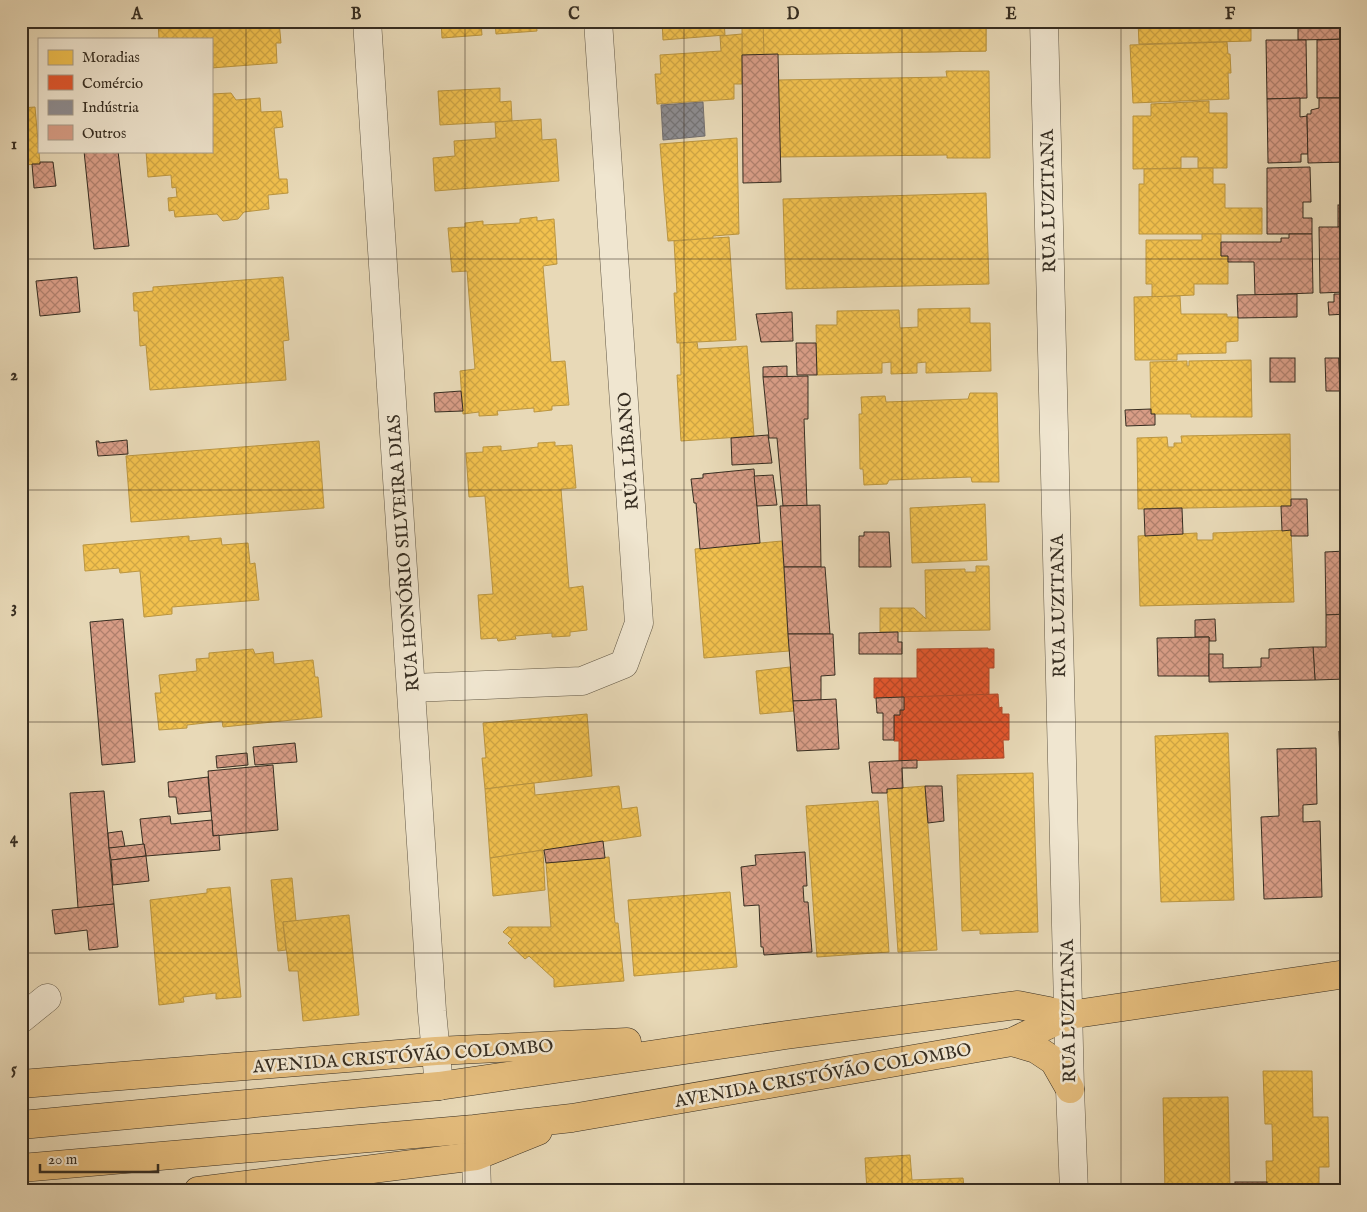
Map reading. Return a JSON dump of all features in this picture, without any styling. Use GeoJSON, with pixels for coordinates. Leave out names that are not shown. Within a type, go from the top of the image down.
{"type":"FeatureCollection","features":[{"type":"Feature","properties":{"kind":"main road","name":"AVENIDA CRISTÓVÃO COLOMBO"},"geometry":{"type":"LineString","coordinates":[[21,1168],[474,1129],[572,1118],[1012,1042],[1069,1015],[1346,974]]}},
{"type":"Feature","properties":{"kind":"main road","name":"AVENIDA CRISTÓVÃO COLOMBO"},"geometry":{"type":"LineString","coordinates":[[21,1125],[439,1086],[786,1035],[1018,1005],[1069,1015]]}},
{"type":"Feature","properties":{"kind":"main road","name":"AVENIDA CRISTÓVÃO COLOMBO"},"geometry":{"type":"LineString","coordinates":[[21,1084],[436,1051],[786,1035]]}},
{"type":"Feature","properties":{"kind":"main road"},"geometry":{"type":"LineString","coordinates":[[1012,1042],[1036,1049],[1054,1061],[1070,1089]]}},
{"type":"Feature","properties":{"kind":"main road","name":"AVENIDA CRISTÓVÃO COLOMBO"},"geometry":{"type":"LineString","coordinates":[[198,1191],[476,1156],[572,1118]]}},
{"type":"Feature","properties":{"kind":"street","name":"RUA HONÓRIO SILVEIRA DIAS"},"geometry":{"type":"LineString","coordinates":[[368,21],[432,1011],[439,1086]]}},
{"type":"Feature","properties":{"kind":"street","name":"RUA LÍBANO"},"geometry":{"type":"LineString","coordinates":[[412,688],[582,681],[624,664],[639,623],[598,21]]}},
{"type":"Feature","properties":{"kind":"street","name":"RUA LUZITANA"},"geometry":{"type":"LineString","coordinates":[[1044,21],[1074,1191]]}},
{"type":"Feature","properties":{"kind":"street"},"geometry":{"type":"LineString","coordinates":[[21,1020],[47,998]]}},
{"type":"Feature","properties":{"kind":"street"},"geometry":{"type":"LineString","coordinates":[[476,1156],[477,1191]]}},
{"type":"Feature","properties":{"kind":"building: Moradias"},"geometry":{"type":"Polygon","coordinates":[[[158,21],[279,21],[281,43],[276,43],[277,63],[212,68],[212,38],[159,38],[158,21]]]}},
{"type":"Feature","properties":{"kind":"building: Moradias"},"geometry":{"type":"Polygon","coordinates":[[[441,21],[536,21],[537,31],[496,34],[495,22],[481,23],[482,35],[442,38],[441,21]]]}},
{"type":"Feature","properties":{"kind":"building: Moradias"},"geometry":{"type":"Polygon","coordinates":[[[662,21],[724,21],[725,35],[663,40],[662,21]]]}},
{"type":"Feature","properties":{"kind":"building: Moradias"},"geometry":{"type":"Polygon","coordinates":[[[742,21],[986,21],[986,51],[742,55],[742,21]]]}},
{"type":"Feature","properties":{"kind":"building: Moradias"},"geometry":{"type":"Polygon","coordinates":[[[763,21],[986,21],[986,51],[764,55],[763,21]]]}},
{"type":"Feature","properties":{"kind":"building: Moradias"},"geometry":{"type":"Polygon","coordinates":[[[1138,21],[1251,21],[1251,41],[1139,44],[1138,21]]]}},
{"type":"Feature","properties":{"kind":"building: Moradias"},"geometry":{"type":"Polygon","coordinates":[[[742,34],[742,84],[734,84],[734,99],[657,104],[655,74],[661,74],[660,55],[721,51],[720,36],[742,34]]]}},
{"type":"Feature","properties":{"kind":"building: Moradias"},"geometry":{"type":"Polygon","coordinates":[[[1227,42],[1231,73],[1228,73],[1229,99],[1133,103],[1130,45],[1227,42]]]}},
{"type":"Feature","properties":{"kind":"building: Moradias"},"geometry":{"type":"Polygon","coordinates":[[[946,71],[989,71],[990,158],[947,158],[947,155],[779,157],[778,80],[947,77],[946,71]]]}},
{"type":"Feature","properties":{"kind":"building: Moradias"},"geometry":{"type":"Polygon","coordinates":[[[500,88],[500,102],[511,101],[512,121],[440,125],[438,91],[500,88]]]}},
{"type":"Feature","properties":{"kind":"building: Moradias"},"geometry":{"type":"Polygon","coordinates":[[[231,93],[236,100],[260,98],[261,112],[281,111],[283,127],[274,128],[279,179],[287,179],[288,193],[268,195],[269,209],[244,212],[238,219],[223,221],[217,214],[175,217],[174,210],[169,211],[168,198],[177,197],[176,187],[172,188],[171,175],[148,177],[146,152],[212,152],[212,94],[231,93]]]}},
{"type":"Feature","properties":{"kind":"building: Moradias"},"geometry":{"type":"Polygon","coordinates":[[[1209,101],[1209,113],[1227,113],[1227,168],[1198,168],[1198,157],[1181,157],[1181,168],[1133,169],[1133,116],[1151,116],[1151,104],[1209,101]]]}},
{"type":"Feature","properties":{"kind":"building: Moradias"},"geometry":{"type":"Polygon","coordinates":[[[35,107],[40,164],[21,165],[21,108],[35,107]]]}},
{"type":"Feature","properties":{"kind":"building: Moradias"},"geometry":{"type":"Polygon","coordinates":[[[541,119],[542,140],[556,139],[559,181],[435,191],[433,158],[455,156],[454,141],[496,138],[495,122],[541,119]]]}},
{"type":"Feature","properties":{"kind":"building: Moradias"},"geometry":{"type":"Polygon","coordinates":[[[737,138],[739,234],[668,241],[660,144],[737,138]]]}},
{"type":"Feature","properties":{"kind":"building: Moradias"},"geometry":{"type":"Polygon","coordinates":[[[1213,168],[1213,184],[1225,184],[1225,208],[1262,208],[1262,234],[1139,234],[1139,184],[1144,184],[1144,169],[1213,168]]]}},
{"type":"Feature","properties":{"kind":"building: Moradias"},"geometry":{"type":"Polygon","coordinates":[[[986,193],[989,284],[786,289],[783,199],[986,193]]]}},
{"type":"Feature","properties":{"kind":"building: Moradias"},"geometry":{"type":"Polygon","coordinates":[[[537,217],[537,221],[554,219],[557,264],[543,266],[551,362],[565,361],[569,405],[552,406],[552,410],[534,412],[534,408],[497,411],[498,415],[479,416],[479,412],[463,414],[460,371],[475,369],[467,271],[452,272],[448,228],[465,227],[465,223],[483,221],[483,225],[520,223],[520,219],[537,217]]]}},
{"type":"Feature","properties":{"kind":"building: Moradias"},"geometry":{"type":"Polygon","coordinates":[[[1202,234],[1221,234],[1221,256],[1228,256],[1228,284],[1194,284],[1194,295],[1152,297],[1152,284],[1146,284],[1146,240],[1202,240],[1202,234]]]}},
{"type":"Feature","properties":{"kind":"building: Moradias"},"geometry":{"type":"Polygon","coordinates":[[[729,237],[736,340],[677,343],[674,293],[677,293],[674,241],[729,237]]]}},
{"type":"Feature","properties":{"kind":"building: Moradias"},"geometry":{"type":"Polygon","coordinates":[[[283,277],[289,340],[283,341],[286,380],[150,390],[146,345],[140,346],[138,311],[134,311],[133,293],[153,291],[153,287],[283,277]]]}},
{"type":"Feature","properties":{"kind":"building: Moradias"},"geometry":{"type":"Polygon","coordinates":[[[1180,296],[1181,314],[1227,314],[1227,317],[1238,317],[1238,341],[1226,342],[1226,353],[1177,354],[1177,360],[1135,360],[1134,297],[1180,296]]]}},
{"type":"Feature","properties":{"kind":"building: Moradias"},"geometry":{"type":"Polygon","coordinates":[[[970,308],[970,323],[990,323],[991,371],[926,373],[926,362],[917,363],[917,373],[891,374],[891,362],[882,363],[882,373],[817,375],[816,325],[837,325],[837,311],[899,310],[900,328],[918,327],[918,309],[970,308]]]}},
{"type":"Feature","properties":{"kind":"building: Moradias"},"geometry":{"type":"Polygon","coordinates":[[[697,342],[698,349],[747,346],[754,436],[681,441],[677,375],[681,375],[680,343],[697,342]]]}},
{"type":"Feature","properties":{"kind":"building: Moradias"},"geometry":{"type":"Polygon","coordinates":[[[1251,360],[1252,417],[1191,417],[1191,414],[1151,414],[1150,362],[1187,361],[1187,366],[1189,366],[1189,361],[1251,360]]]}},
{"type":"Feature","properties":{"kind":"building: Moradias"},"geometry":{"type":"Polygon","coordinates":[[[970,393],[997,393],[999,482],[972,482],[971,477],[889,480],[887,484],[864,485],[863,469],[860,469],[859,414],[862,414],[861,397],[885,396],[886,402],[968,399],[970,393]]]}},
{"type":"Feature","properties":{"kind":"building: Moradias"},"geometry":{"type":"Polygon","coordinates":[[[1290,434],[1291,506],[1138,509],[1137,438],[1167,437],[1168,447],[1174,447],[1174,443],[1182,443],[1181,436],[1290,434]]]}},
{"type":"Feature","properties":{"kind":"building: Moradias"},"geometry":{"type":"Polygon","coordinates":[[[319,441],[324,508],[131,522],[126,456],[319,441]]]}},
{"type":"Feature","properties":{"kind":"building: Moradias"},"geometry":{"type":"Polygon","coordinates":[[[555,442],[555,446],[572,445],[576,488],[561,489],[569,588],[583,586],[587,630],[570,632],[570,636],[552,637],[552,633],[515,636],[516,639],[498,641],[497,638],[481,639],[478,595],[493,594],[485,496],[469,497],[466,453],[483,452],[483,447],[501,446],[501,451],[538,447],[538,443],[555,442]]]}},
{"type":"Feature","properties":{"kind":"building: Moradias"},"geometry":{"type":"Polygon","coordinates":[[[985,504],[987,560],[912,563],[910,508],[985,504]]]}},
{"type":"Feature","properties":{"kind":"building: Moradias"},"geometry":{"type":"Polygon","coordinates":[[[1291,530],[1294,602],[1140,606],[1138,536],[1197,533],[1197,540],[1213,540],[1213,533],[1291,530]]]}},
{"type":"Feature","properties":{"kind":"building: Moradias"},"geometry":{"type":"Polygon","coordinates":[[[189,536],[189,541],[221,538],[222,545],[248,543],[250,564],[255,563],[259,600],[172,607],[172,614],[144,617],[140,571],[120,573],[119,568],[85,571],[83,545],[189,536]]]}},
{"type":"Feature","properties":{"kind":"building: Moradias"},"geometry":{"type":"Polygon","coordinates":[[[782,541],[789,651],[704,658],[695,549],[782,541]]]}},
{"type":"Feature","properties":{"kind":"building: Moradias"},"geometry":{"type":"Polygon","coordinates":[[[976,566],[989,566],[990,630],[880,632],[880,608],[914,608],[926,619],[925,570],[965,569],[965,572],[976,572],[976,566]]]}},
{"type":"Feature","properties":{"kind":"building: Moradias"},"geometry":{"type":"Polygon","coordinates":[[[253,649],[255,654],[273,652],[274,664],[313,660],[315,677],[318,677],[322,717],[223,727],[222,721],[187,725],[187,728],[159,730],[155,693],[161,693],[159,675],[197,671],[196,659],[209,658],[209,653],[253,649]]]}},
{"type":"Feature","properties":{"kind":"building: Moradias"},"geometry":{"type":"Polygon","coordinates":[[[790,667],[794,711],[760,714],[756,671],[790,667]]]}},
{"type":"Feature","properties":{"kind":"building: Moradias"},"geometry":{"type":"Polygon","coordinates":[[[587,714],[592,776],[485,789],[482,758],[486,758],[483,723],[587,714]]]}},
{"type":"Feature","properties":{"kind":"building: Moradias"},"geometry":{"type":"Polygon","coordinates":[[[1228,733],[1234,900],[1161,902],[1155,736],[1228,733]]]}},
{"type":"Feature","properties":{"kind":"building: Moradias"},"geometry":{"type":"Polygon","coordinates":[[[1033,773],[1038,932],[980,934],[980,930],[962,931],[957,775],[1033,773]]]}},
{"type":"Feature","properties":{"kind":"building: Moradias"},"geometry":{"type":"Polygon","coordinates":[[[534,783],[535,795],[619,786],[622,809],[637,807],[641,836],[490,858],[485,789],[534,783]]]}},
{"type":"Feature","properties":{"kind":"building: Moradias"},"geometry":{"type":"Polygon","coordinates":[[[925,786],[937,950],[898,952],[887,789],[925,786]]]}},
{"type":"Feature","properties":{"kind":"building: Moradias"},"geometry":{"type":"Polygon","coordinates":[[[878,801],[889,952],[817,957],[806,806],[878,801]]]}},
{"type":"Feature","properties":{"kind":"building: Moradias"},"geometry":{"type":"Polygon","coordinates":[[[543,850],[545,890],[493,896],[490,858],[543,850]]]}},
{"type":"Feature","properties":{"kind":"building: Moradias"},"geometry":{"type":"Polygon","coordinates":[[[609,857],[615,923],[618,923],[624,981],[554,987],[554,979],[529,956],[525,959],[508,943],[512,939],[503,932],[508,927],[551,927],[546,863],[609,857]]]}},
{"type":"Feature","properties":{"kind":"building: Moradias"},"geometry":{"type":"Polygon","coordinates":[[[292,878],[296,921],[283,922],[286,950],[278,951],[271,880],[292,878]]]}},
{"type":"Feature","properties":{"kind":"building: Moradias"},"geometry":{"type":"Polygon","coordinates":[[[230,887],[241,997],[216,999],[216,993],[183,997],[184,1002],[159,1005],[150,900],[207,893],[207,889],[230,887]]]}},
{"type":"Feature","properties":{"kind":"building: Moradias"},"geometry":{"type":"Polygon","coordinates":[[[730,892],[737,967],[634,976],[628,900],[730,892]]]}},
{"type":"Feature","properties":{"kind":"building: Moradias"},"geometry":{"type":"Polygon","coordinates":[[[349,915],[359,1015],[303,1021],[298,971],[289,971],[283,922],[349,915]]]}},
{"type":"Feature","properties":{"kind":"building: Moradias"},"geometry":{"type":"Polygon","coordinates":[[[1263,1071],[1312,1071],[1313,1117],[1328,1117],[1329,1167],[1319,1167],[1319,1191],[1267,1191],[1266,1161],[1273,1161],[1272,1124],[1265,1124],[1263,1071]]]}},
{"type":"Feature","properties":{"kind":"building: Moradias"},"geometry":{"type":"Polygon","coordinates":[[[1228,1097],[1230,1191],[1165,1191],[1163,1098],[1228,1097]]]}},
{"type":"Feature","properties":{"kind":"building: Moradias"},"geometry":{"type":"Polygon","coordinates":[[[910,1155],[912,1180],[963,1178],[964,1187],[991,1186],[992,1191],[867,1191],[865,1158],[910,1155]]]}},
{"type":"Feature","properties":{"kind":"building: Comércio"},"geometry":{"type":"Polygon","coordinates":[[[917,649],[994,649],[994,668],[989,668],[989,695],[874,698],[874,678],[917,678],[917,649]]]}},
{"type":"Feature","properties":{"kind":"building: Comércio"},"geometry":{"type":"Polygon","coordinates":[[[998,694],[999,708],[1002,707],[1002,714],[1009,714],[1009,740],[1003,740],[1004,758],[899,761],[899,741],[894,741],[894,715],[900,715],[900,710],[904,710],[904,697],[998,694]]]}},
{"type":"Feature","properties":{"kind":"building: Indústria"},"geometry":{"type":"Polygon","coordinates":[[[703,102],[705,136],[663,140],[661,105],[703,102]]]}},
{"type":"Feature","properties":{"kind":"building: Outros"},"geometry":{"type":"Polygon","coordinates":[[[21,21],[56,21],[56,23],[21,26],[21,21]]]}},
{"type":"Feature","properties":{"kind":"building: Outros"},"geometry":{"type":"Polygon","coordinates":[[[1310,21],[1346,21],[1346,39],[1298,40],[1298,27],[1310,27],[1310,21]]]}},
{"type":"Feature","properties":{"kind":"building: Outros"},"geometry":{"type":"Polygon","coordinates":[[[1346,39],[1346,98],[1317,98],[1317,40],[1346,39]]]}},
{"type":"Feature","properties":{"kind":"building: Outros"},"geometry":{"type":"Polygon","coordinates":[[[1266,40],[1306,40],[1307,98],[1267,99],[1266,40]]]}},
{"type":"Feature","properties":{"kind":"building: Outros"},"geometry":{"type":"Polygon","coordinates":[[[778,54],[781,182],[743,183],[742,55],[778,54]]]}},
{"type":"Feature","properties":{"kind":"building: Outros"},"geometry":{"type":"Polygon","coordinates":[[[1300,98],[1300,117],[1307,116],[1308,154],[1301,154],[1301,162],[1268,163],[1267,99],[1300,98]]]}},
{"type":"Feature","properties":{"kind":"building: Outros"},"geometry":{"type":"Polygon","coordinates":[[[1319,98],[1346,98],[1346,162],[1308,163],[1307,114],[1311,114],[1311,110],[1319,108],[1319,98]]]}},
{"type":"Feature","properties":{"kind":"building: Outros"},"geometry":{"type":"Polygon","coordinates":[[[84,152],[118,152],[129,246],[94,249],[84,152]]]}},
{"type":"Feature","properties":{"kind":"building: Outros"},"geometry":{"type":"Polygon","coordinates":[[[40,162],[53,162],[56,186],[34,188],[32,164],[40,164],[40,162]]]}},
{"type":"Feature","properties":{"kind":"building: Outros"},"geometry":{"type":"Polygon","coordinates":[[[1310,167],[1311,202],[1303,202],[1303,218],[1312,218],[1312,234],[1267,234],[1267,168],[1310,167]]]}},
{"type":"Feature","properties":{"kind":"building: Outros"},"geometry":{"type":"Polygon","coordinates":[[[1338,205],[1346,205],[1346,227],[1338,227],[1338,205]]]}},
{"type":"Feature","properties":{"kind":"building: Outros"},"geometry":{"type":"Polygon","coordinates":[[[1319,227],[1345,227],[1345,292],[1320,293],[1319,227]]]}},
{"type":"Feature","properties":{"kind":"building: Outros"},"geometry":{"type":"Polygon","coordinates":[[[1289,234],[1312,234],[1313,293],[1255,295],[1254,262],[1228,262],[1228,256],[1221,256],[1221,242],[1281,242],[1281,238],[1289,238],[1289,234]]]}},
{"type":"Feature","properties":{"kind":"building: Outros"},"geometry":{"type":"Polygon","coordinates":[[[77,277],[80,312],[40,316],[36,281],[77,277]]]}},
{"type":"Feature","properties":{"kind":"building: Outros"},"geometry":{"type":"Polygon","coordinates":[[[1297,294],[1297,317],[1238,318],[1237,295],[1297,294]]]}},
{"type":"Feature","properties":{"kind":"building: Outros"},"geometry":{"type":"Polygon","coordinates":[[[1334,294],[1346,294],[1346,314],[1329,315],[1328,302],[1334,302],[1334,294]]]}},
{"type":"Feature","properties":{"kind":"building: Outros"},"geometry":{"type":"Polygon","coordinates":[[[792,312],[793,341],[761,342],[756,314],[792,312]]]}},
{"type":"Feature","properties":{"kind":"building: Outros"},"geometry":{"type":"Polygon","coordinates":[[[796,343],[816,343],[817,375],[797,375],[796,343]]]}},
{"type":"Feature","properties":{"kind":"building: Outros"},"geometry":{"type":"Polygon","coordinates":[[[1270,358],[1295,358],[1295,382],[1270,382],[1270,358]]]}},
{"type":"Feature","properties":{"kind":"building: Outros"},"geometry":{"type":"Polygon","coordinates":[[[1325,358],[1339,358],[1340,391],[1326,391],[1325,358]]]}},
{"type":"Feature","properties":{"kind":"building: Outros"},"geometry":{"type":"Polygon","coordinates":[[[1339,358],[1346,358],[1346,421],[1341,421],[1339,358]]]}},
{"type":"Feature","properties":{"kind":"building: Outros"},"geometry":{"type":"Polygon","coordinates":[[[787,366],[787,377],[763,377],[763,367],[787,366]]]}},
{"type":"Feature","properties":{"kind":"building: Outros"},"geometry":{"type":"Polygon","coordinates":[[[808,376],[808,419],[804,419],[807,506],[783,506],[777,438],[769,438],[763,377],[808,376]]]}},
{"type":"Feature","properties":{"kind":"building: Outros"},"geometry":{"type":"Polygon","coordinates":[[[461,391],[463,411],[435,412],[434,393],[461,391]]]}},
{"type":"Feature","properties":{"kind":"building: Outros"},"geometry":{"type":"Polygon","coordinates":[[[1151,409],[1151,414],[1155,414],[1155,425],[1126,426],[1125,410],[1151,409]]]}},
{"type":"Feature","properties":{"kind":"building: Outros"},"geometry":{"type":"Polygon","coordinates":[[[768,435],[772,463],[732,465],[731,438],[768,435]]]}},
{"type":"Feature","properties":{"kind":"building: Outros"},"geometry":{"type":"Polygon","coordinates":[[[127,440],[128,454],[98,456],[96,441],[99,441],[99,443],[127,440]]]}},
{"type":"Feature","properties":{"kind":"building: Outros"},"geometry":{"type":"Polygon","coordinates":[[[754,469],[760,543],[700,549],[696,503],[694,503],[691,479],[703,478],[703,474],[754,469]]]}},
{"type":"Feature","properties":{"kind":"building: Outros"},"geometry":{"type":"Polygon","coordinates":[[[773,475],[777,505],[757,506],[754,476],[773,475]]]}},
{"type":"Feature","properties":{"kind":"building: Outros"},"geometry":{"type":"Polygon","coordinates":[[[1291,499],[1307,499],[1308,536],[1291,536],[1291,530],[1282,531],[1281,506],[1291,506],[1291,499]]]}},
{"type":"Feature","properties":{"kind":"building: Outros"},"geometry":{"type":"Polygon","coordinates":[[[820,505],[821,567],[784,567],[780,506],[820,505]]]}},
{"type":"Feature","properties":{"kind":"building: Outros"},"geometry":{"type":"Polygon","coordinates":[[[1182,508],[1183,534],[1145,536],[1144,509],[1182,508]]]}},
{"type":"Feature","properties":{"kind":"building: Outros"},"geometry":{"type":"Polygon","coordinates":[[[864,532],[889,532],[891,567],[859,567],[859,536],[864,536],[864,532]]]}},
{"type":"Feature","properties":{"kind":"building: Outros"},"geometry":{"type":"Polygon","coordinates":[[[1346,551],[1346,614],[1326,615],[1325,552],[1346,551]]]}},
{"type":"Feature","properties":{"kind":"building: Outros"},"geometry":{"type":"Polygon","coordinates":[[[784,567],[825,567],[830,634],[788,634],[784,567]]]}},
{"type":"Feature","properties":{"kind":"building: Outros"},"geometry":{"type":"Polygon","coordinates":[[[1346,614],[1346,679],[1315,680],[1313,647],[1326,647],[1326,615],[1346,614]]]}},
{"type":"Feature","properties":{"kind":"building: Outros"},"geometry":{"type":"Polygon","coordinates":[[[123,619],[135,762],[102,765],[90,622],[123,619]]]}},
{"type":"Feature","properties":{"kind":"building: Outros"},"geometry":{"type":"Polygon","coordinates":[[[1215,619],[1216,641],[1209,641],[1209,637],[1195,637],[1195,620],[1215,619]]]}},
{"type":"Feature","properties":{"kind":"building: Outros"},"geometry":{"type":"Polygon","coordinates":[[[898,632],[898,642],[902,642],[902,654],[859,654],[859,633],[898,632]]]}},
{"type":"Feature","properties":{"kind":"building: Outros"},"geometry":{"type":"Polygon","coordinates":[[[788,634],[833,634],[835,675],[821,676],[821,700],[793,701],[788,634]]]}},
{"type":"Feature","properties":{"kind":"building: Outros"},"geometry":{"type":"Polygon","coordinates":[[[1209,637],[1209,676],[1158,676],[1157,638],[1209,637]]]}},
{"type":"Feature","properties":{"kind":"building: Outros"},"geometry":{"type":"Polygon","coordinates":[[[1313,647],[1315,680],[1209,682],[1209,654],[1223,654],[1223,668],[1261,667],[1261,658],[1269,658],[1269,649],[1313,647]]]}},
{"type":"Feature","properties":{"kind":"building: Outros"},"geometry":{"type":"Polygon","coordinates":[[[904,697],[904,710],[900,710],[900,715],[894,715],[894,740],[883,740],[883,713],[877,713],[876,698],[904,697]]]}},
{"type":"Feature","properties":{"kind":"building: Outros"},"geometry":{"type":"Polygon","coordinates":[[[836,699],[839,749],[797,751],[793,701],[836,699]]]}},
{"type":"Feature","properties":{"kind":"building: Outros"},"geometry":{"type":"Polygon","coordinates":[[[1339,731],[1346,731],[1346,866],[1343,867],[1339,731]]]}},
{"type":"Feature","properties":{"kind":"building: Outros"},"geometry":{"type":"Polygon","coordinates":[[[295,743],[297,762],[255,765],[253,747],[295,743]]]}},
{"type":"Feature","properties":{"kind":"building: Outros"},"geometry":{"type":"Polygon","coordinates":[[[1316,748],[1317,804],[1303,805],[1303,822],[1320,821],[1322,897],[1264,899],[1261,817],[1279,816],[1277,749],[1316,748]]]}},
{"type":"Feature","properties":{"kind":"building: Outros"},"geometry":{"type":"Polygon","coordinates":[[[247,753],[248,765],[217,768],[216,756],[247,753]]]}},
{"type":"Feature","properties":{"kind":"building: Outros"},"geometry":{"type":"Polygon","coordinates":[[[917,760],[917,768],[902,768],[903,788],[887,789],[887,793],[872,793],[869,762],[917,760]]]}},
{"type":"Feature","properties":{"kind":"building: Outros"},"geometry":{"type":"Polygon","coordinates":[[[273,765],[278,830],[213,836],[208,771],[273,765]]]}},
{"type":"Feature","properties":{"kind":"building: Outros"},"geometry":{"type":"Polygon","coordinates":[[[208,777],[211,811],[178,814],[176,797],[169,797],[168,782],[208,777]]]}},
{"type":"Feature","properties":{"kind":"building: Outros"},"geometry":{"type":"Polygon","coordinates":[[[925,786],[942,786],[944,821],[928,823],[925,786]]]}},
{"type":"Feature","properties":{"kind":"building: Outros"},"geometry":{"type":"Polygon","coordinates":[[[104,791],[114,904],[78,908],[70,793],[104,791]]]}},
{"type":"Feature","properties":{"kind":"building: Outros"},"geometry":{"type":"Polygon","coordinates":[[[170,816],[171,824],[212,820],[213,836],[219,835],[220,850],[146,856],[140,819],[170,816]]]}},
{"type":"Feature","properties":{"kind":"building: Outros"},"geometry":{"type":"Polygon","coordinates":[[[122,831],[125,847],[109,848],[108,833],[122,831]]]}},
{"type":"Feature","properties":{"kind":"building: Outros"},"geometry":{"type":"Polygon","coordinates":[[[603,841],[605,858],[546,863],[544,850],[603,841]]]}},
{"type":"Feature","properties":{"kind":"building: Outros"},"geometry":{"type":"Polygon","coordinates":[[[144,844],[146,856],[111,860],[109,848],[144,844]]]}},
{"type":"Feature","properties":{"kind":"building: Outros"},"geometry":{"type":"Polygon","coordinates":[[[805,852],[807,886],[803,886],[804,902],[808,902],[812,952],[764,955],[763,947],[761,947],[759,905],[744,906],[741,867],[756,865],[755,855],[805,852]]]}},
{"type":"Feature","properties":{"kind":"building: Outros"},"geometry":{"type":"Polygon","coordinates":[[[146,856],[149,881],[113,885],[111,860],[146,856]]]}},
{"type":"Feature","properties":{"kind":"building: Outros"},"geometry":{"type":"Polygon","coordinates":[[[114,904],[118,947],[89,950],[87,930],[55,934],[52,910],[114,904]]]}},
{"type":"Feature","properties":{"kind":"building: Outros"},"geometry":{"type":"Polygon","coordinates":[[[1235,1182],[1267,1182],[1267,1191],[1235,1191],[1235,1182]]]}}]}
